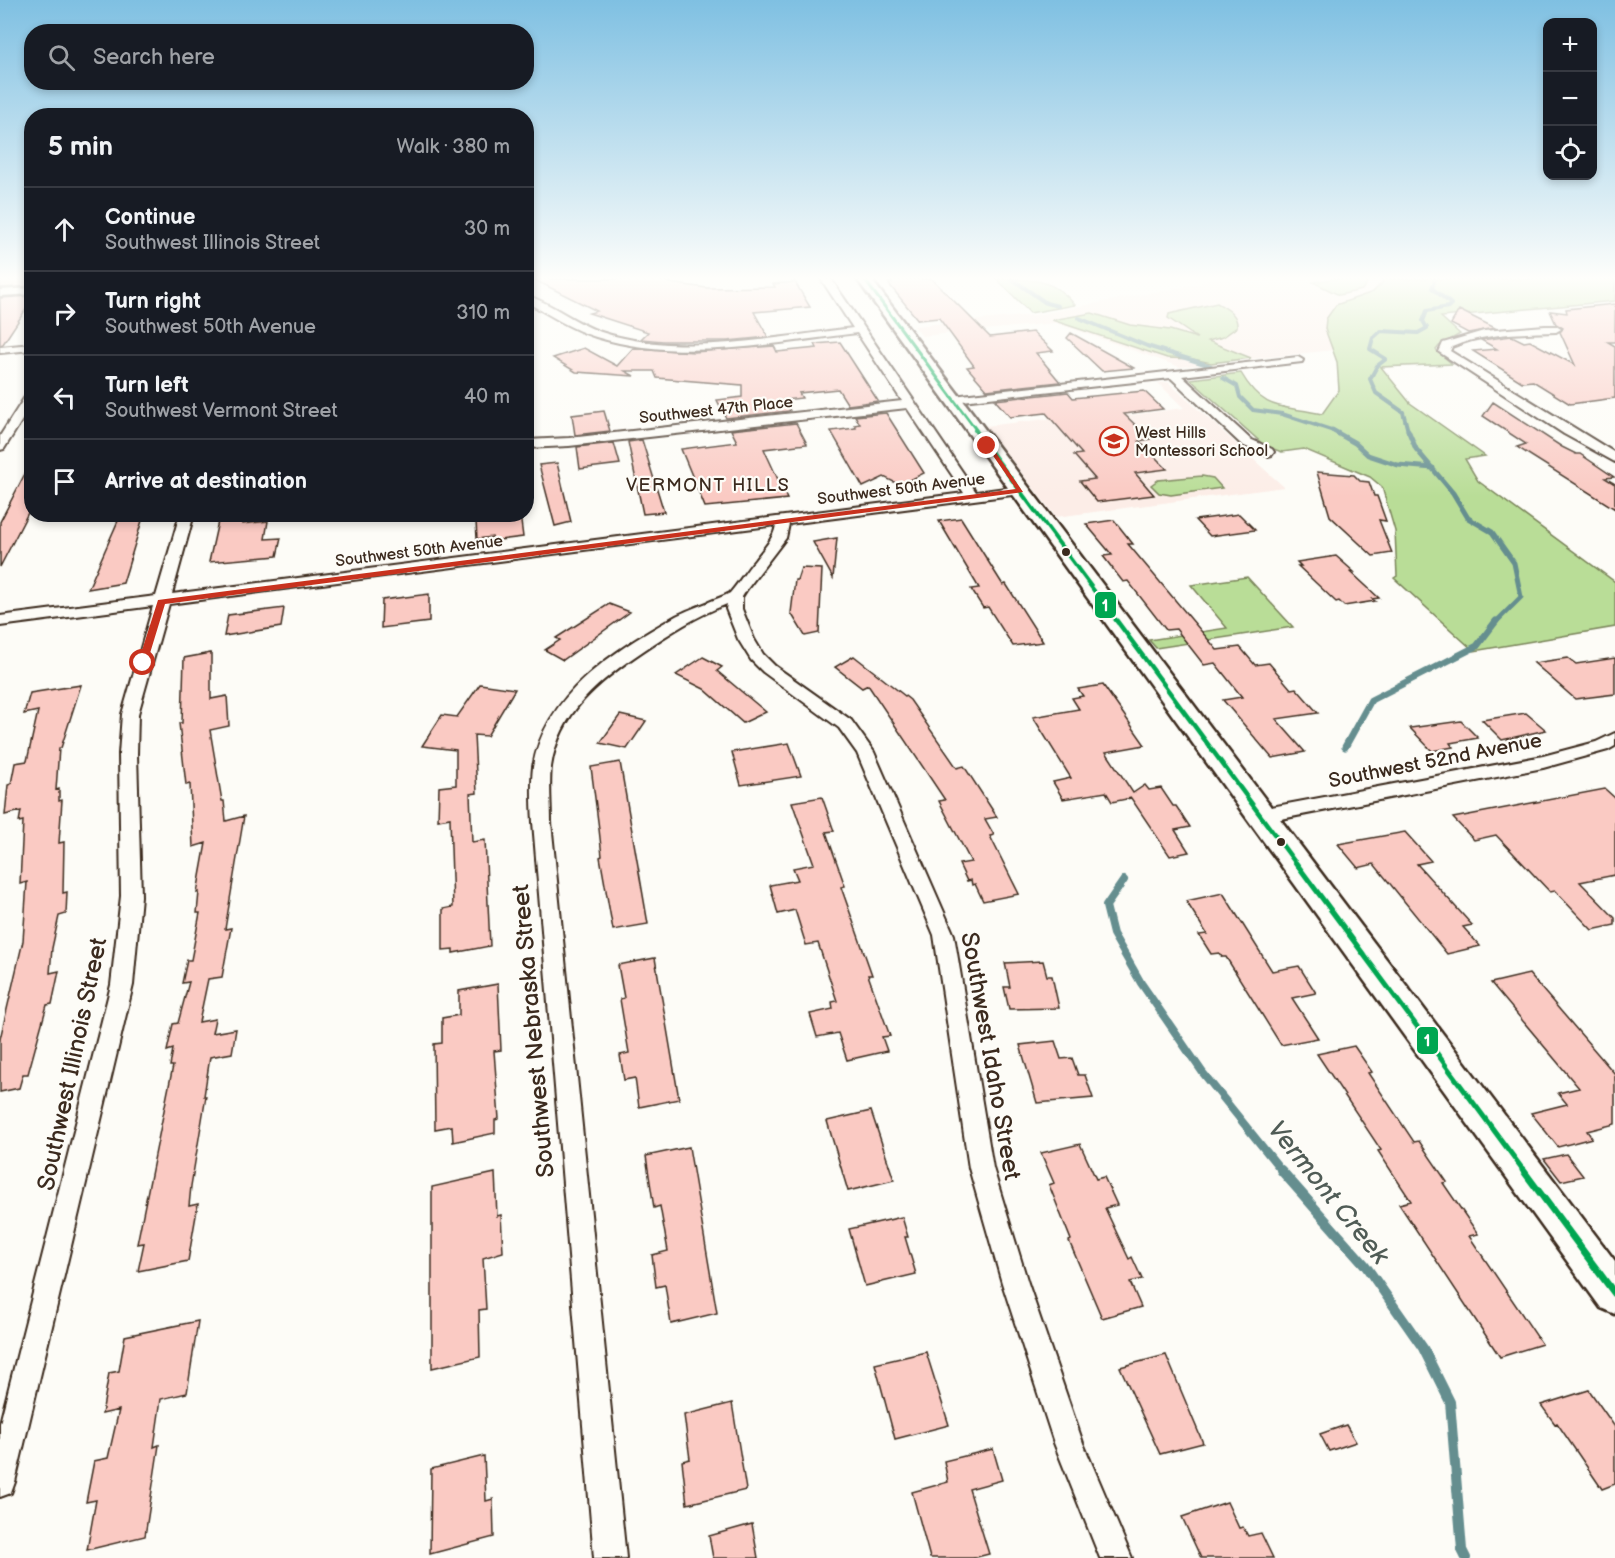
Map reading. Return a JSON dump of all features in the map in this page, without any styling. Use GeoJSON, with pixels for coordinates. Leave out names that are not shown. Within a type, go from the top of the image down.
{"type":"FeatureCollection","features":[{"type":"Feature","properties":{"kind":"main road"},"geometry":{"type":"LineString","coordinates":[[917,352],[1615,1294]]}},
{"type":"Feature","properties":{"kind":"street"},"geometry":{"type":"LineString","coordinates":[[875,352],[972,496]]}},
{"type":"Feature","properties":{"kind":"street"},"geometry":{"type":"LineString","coordinates":[[1444,352],[1568,431],[1615,458]]}},
{"type":"Feature","properties":{"kind":"street"},"geometry":{"type":"LineString","coordinates":[[952,399],[1298,360]]}},
{"type":"Feature","properties":{"kind":"street"},"geometry":{"type":"LineString","coordinates":[[1173,374],[1246,442],[1268,452]]}},
{"type":"Feature","properties":{"kind":"street","name":"Southwest 47th Place"},"geometry":{"type":"LineString","coordinates":[[534,444],[569,442],[910,404]]}},
{"type":"Feature","properties":{"kind":"street"},"geometry":{"type":"LineString","coordinates":[[0,446],[24,406]]}},
{"type":"Feature","properties":{"kind":"street","name":"Southwest 50th Avenue"},"geometry":{"type":"LineString","coordinates":[[0,621],[1020,490]]}},
{"type":"Feature","properties":{"kind":"street"},"geometry":{"type":"LineString","coordinates":[[735,597],[779,538],[783,528],[782,521]]}},
{"type":"Feature","properties":{"kind":"street","name":"Southwest Illinois Street"},"geometry":{"type":"LineString","coordinates":[[0,1482],[122,985],[131,897],[128,754],[130,714],[185,522]]}},
{"type":"Feature","properties":{"kind":"street","name":"Southwest Nebraska Street"},"geometry":{"type":"LineString","coordinates":[[610,1558],[542,822],[542,769],[546,749],[558,725],[569,706],[587,684],[680,619],[720,601],[735,597]]}},
{"type":"Feature","properties":{"kind":"street","name":"Southwest Idaho Street"},"geometry":{"type":"LineString","coordinates":[[735,597],[734,609],[746,639],[757,657],[769,669],[845,724],[865,752],[944,935],[981,1168],[1015,1283],[1069,1443],[1116,1558]]}},
{"type":"Feature","properties":{"kind":"street","name":"Southwest 52nd Avenue"},"geometry":{"type":"LineString","coordinates":[[1261,816],[1611,748]]}},
{"type":"Feature","properties":{"kind":"shaded area"},"geometry":{"type":"Polygon","coordinates":[[[1137,352],[1318,352],[1180,367],[1137,352]]]}},
{"type":"Feature","properties":{"kind":"shaded area","name":"West Hills Montessori School"},"geometry":{"type":"Polygon","coordinates":[[[1168,382],[1284,487],[1056,517],[985,426],[1126,410],[1131,415],[1184,408],[1158,383],[1168,382]]]}},
{"type":"Feature","properties":{"kind":"green space"},"geometry":{"type":"Polygon","coordinates":[[[1148,352],[1235,352],[1251,358],[1211,363],[1193,359],[1167,358],[1148,352]]]}},
{"type":"Feature","properties":{"kind":"green space"},"geometry":{"type":"Polygon","coordinates":[[[1333,352],[1438,352],[1452,364],[1381,367],[1410,403],[1485,456],[1465,459],[1478,481],[1615,582],[1615,627],[1474,651],[1394,578],[1397,576],[1395,531],[1382,487],[1370,477],[1304,449],[1282,452],[1265,446],[1190,379],[1241,373],[1249,386],[1266,401],[1285,408],[1322,414],[1339,390],[1337,362],[1333,352]]]}},
{"type":"Feature","properties":{"kind":"green space"},"geometry":{"type":"Polygon","coordinates":[[[1202,476],[1213,478],[1222,488],[1171,495],[1159,493],[1151,485],[1158,480],[1202,476]]]}},
{"type":"Feature","properties":{"kind":"green space"},"geometry":{"type":"Polygon","coordinates":[[[1247,577],[1293,627],[1156,648],[1149,640],[1227,628],[1191,585],[1247,577]]]}},
{"type":"Feature","properties":{"kind":"building"},"geometry":{"type":"Polygon","coordinates":[[[573,352],[591,352],[617,366],[630,352],[846,352],[878,401],[848,405],[838,389],[799,393],[802,398],[784,400],[790,411],[726,418],[717,400],[742,397],[742,385],[657,378],[654,371],[625,371],[634,376],[576,372],[553,358],[573,352]]]}},
{"type":"Feature","properties":{"kind":"building"},"geometry":{"type":"Polygon","coordinates":[[[964,352],[1047,352],[1036,353],[1060,382],[987,390],[967,367],[974,366],[964,352]]]}},
{"type":"Feature","properties":{"kind":"building"},"geometry":{"type":"Polygon","coordinates":[[[1082,352],[1105,352],[1134,368],[1102,371],[1082,352]]]}},
{"type":"Feature","properties":{"kind":"building"},"geometry":{"type":"Polygon","coordinates":[[[1474,352],[1550,352],[1575,365],[1569,352],[1615,352],[1615,398],[1570,404],[1533,381],[1522,382],[1474,352]]]}},
{"type":"Feature","properties":{"kind":"building"},"geometry":{"type":"Polygon","coordinates":[[[1144,391],[1163,409],[1124,414],[1150,439],[1139,441],[1167,469],[1135,473],[1154,495],[1097,502],[1080,481],[1095,479],[1074,455],[1082,454],[1046,413],[1010,417],[995,400],[1068,392],[1073,398],[1144,391]]]}},
{"type":"Feature","properties":{"kind":"building"},"geometry":{"type":"Polygon","coordinates":[[[1493,402],[1562,447],[1580,454],[1614,477],[1605,478],[1615,484],[1615,509],[1517,447],[1526,444],[1483,416],[1493,402]]]}},
{"type":"Feature","properties":{"kind":"building"},"geometry":{"type":"Polygon","coordinates":[[[604,411],[610,431],[575,435],[572,415],[604,411]]]}},
{"type":"Feature","properties":{"kind":"building"},"geometry":{"type":"Polygon","coordinates":[[[886,413],[924,473],[900,485],[884,477],[863,487],[831,431],[856,428],[854,425],[860,424],[855,416],[886,413]]]}},
{"type":"Feature","properties":{"kind":"building"},"geometry":{"type":"Polygon","coordinates":[[[796,423],[807,444],[764,449],[787,499],[705,507],[681,449],[737,442],[731,430],[796,423]]]}},
{"type":"Feature","properties":{"kind":"building"},"geometry":{"type":"Polygon","coordinates":[[[642,440],[664,512],[643,514],[628,442],[642,440]]]}},
{"type":"Feature","properties":{"kind":"building"},"geometry":{"type":"Polygon","coordinates":[[[614,443],[620,464],[580,469],[577,447],[614,443]]]}},
{"type":"Feature","properties":{"kind":"building"},"geometry":{"type":"Polygon","coordinates":[[[557,463],[571,522],[555,526],[539,465],[557,463]]]}},
{"type":"Feature","properties":{"kind":"building"},"geometry":{"type":"Polygon","coordinates":[[[1317,472],[1354,475],[1360,481],[1369,482],[1386,521],[1379,520],[1392,553],[1373,556],[1330,516],[1317,472]]]}},
{"type":"Feature","properties":{"kind":"building"},"geometry":{"type":"Polygon","coordinates":[[[24,476],[24,520],[0,567],[0,522],[24,476]]]}},
{"type":"Feature","properties":{"kind":"building"},"geometry":{"type":"Polygon","coordinates":[[[1239,514],[1255,530],[1210,536],[1195,520],[1239,514]]]}},
{"type":"Feature","properties":{"kind":"building"},"geometry":{"type":"Polygon","coordinates":[[[961,518],[1003,585],[1006,584],[1043,642],[1013,646],[988,607],[983,608],[971,589],[979,588],[939,521],[961,518]]]}},
{"type":"Feature","properties":{"kind":"building"},"geometry":{"type":"Polygon","coordinates":[[[1114,520],[1133,544],[1128,544],[1217,650],[1240,647],[1255,665],[1269,663],[1291,689],[1296,688],[1318,713],[1276,719],[1305,752],[1272,758],[1223,700],[1242,697],[1215,663],[1204,665],[1176,629],[1166,630],[1128,581],[1123,582],[1103,556],[1112,555],[1086,524],[1114,520]]]}},
{"type":"Feature","properties":{"kind":"building"},"geometry":{"type":"Polygon","coordinates":[[[117,522],[142,522],[123,583],[88,589],[117,522]]]}},
{"type":"Feature","properties":{"kind":"building"},"geometry":{"type":"Polygon","coordinates":[[[218,522],[243,522],[243,524],[268,522],[265,539],[281,538],[277,556],[209,562],[218,522]]]}},
{"type":"Feature","properties":{"kind":"building"},"geometry":{"type":"Polygon","coordinates":[[[476,522],[521,522],[523,537],[492,541],[492,537],[477,539],[476,522]]]}},
{"type":"Feature","properties":{"kind":"building"},"geometry":{"type":"Polygon","coordinates":[[[837,538],[833,578],[813,542],[837,538]]]}},
{"type":"Feature","properties":{"kind":"building"},"geometry":{"type":"Polygon","coordinates":[[[1336,556],[1379,598],[1372,599],[1375,601],[1344,606],[1339,601],[1336,602],[1298,566],[1301,566],[1297,562],[1336,556]]]}},
{"type":"Feature","properties":{"kind":"building"},"geometry":{"type":"Polygon","coordinates":[[[801,568],[822,569],[819,633],[805,636],[791,613],[795,580],[801,568]]]}},
{"type":"Feature","properties":{"kind":"building"},"geometry":{"type":"Polygon","coordinates":[[[429,594],[429,622],[381,628],[382,600],[429,594]]]}},
{"type":"Feature","properties":{"kind":"building"},"geometry":{"type":"Polygon","coordinates":[[[609,604],[630,612],[563,660],[545,650],[560,640],[556,638],[609,604]]]}},
{"type":"Feature","properties":{"kind":"building"},"geometry":{"type":"Polygon","coordinates":[[[284,608],[281,627],[224,636],[228,615],[284,608]]]}},
{"type":"Feature","properties":{"kind":"building"},"geometry":{"type":"Polygon","coordinates":[[[211,653],[211,699],[227,696],[229,726],[210,730],[226,821],[244,816],[225,929],[231,928],[222,977],[208,979],[199,1022],[215,1019],[212,1033],[236,1029],[232,1053],[210,1057],[191,1186],[189,1206],[198,1204],[188,1261],[138,1271],[144,1243],[137,1244],[173,1066],[170,1066],[173,1049],[167,1051],[173,1024],[178,1023],[189,982],[182,983],[187,960],[191,960],[200,913],[197,913],[199,892],[197,893],[206,843],[193,847],[190,784],[186,785],[179,723],[182,723],[184,658],[211,653]]]}},
{"type":"Feature","properties":{"kind":"building"},"geometry":{"type":"Polygon","coordinates":[[[854,656],[910,700],[957,768],[964,766],[997,817],[985,819],[994,835],[990,836],[1019,894],[983,901],[975,884],[972,885],[971,880],[967,881],[959,864],[971,862],[939,801],[945,800],[868,685],[862,688],[835,667],[854,656]]]}},
{"type":"Feature","properties":{"kind":"building"},"geometry":{"type":"Polygon","coordinates":[[[703,657],[722,667],[717,671],[766,712],[743,723],[704,689],[676,675],[703,657]]]}},
{"type":"Feature","properties":{"kind":"building"},"geometry":{"type":"Polygon","coordinates":[[[1568,658],[1576,664],[1615,658],[1615,694],[1575,699],[1534,663],[1568,658]]]}},
{"type":"Feature","properties":{"kind":"building"},"geometry":{"type":"Polygon","coordinates":[[[480,684],[515,689],[487,736],[474,735],[477,793],[470,794],[472,842],[485,840],[490,946],[453,953],[453,949],[443,950],[443,909],[453,907],[450,818],[438,820],[439,787],[456,785],[456,750],[422,746],[442,715],[457,717],[480,684]]]}},
{"type":"Feature","properties":{"kind":"building"},"geometry":{"type":"Polygon","coordinates":[[[81,685],[61,748],[59,748],[56,790],[59,789],[59,801],[62,800],[59,843],[64,842],[63,893],[67,892],[66,914],[59,916],[52,948],[50,973],[59,971],[52,1004],[47,1005],[28,1074],[23,1074],[19,1088],[0,1092],[0,1039],[23,941],[27,882],[20,884],[23,821],[19,822],[21,811],[5,815],[8,785],[11,784],[15,763],[27,761],[38,711],[24,714],[30,693],[81,685]]]}},
{"type":"Feature","properties":{"kind":"building"},"geometry":{"type":"Polygon","coordinates":[[[1103,685],[1145,745],[1106,752],[1133,793],[1145,785],[1149,790],[1161,788],[1173,806],[1176,806],[1190,827],[1175,830],[1189,852],[1170,856],[1131,798],[1112,802],[1106,792],[1063,799],[1053,782],[1071,778],[1033,717],[1079,709],[1072,698],[1083,696],[1078,689],[1103,685]]]}},
{"type":"Feature","properties":{"kind":"building"},"geometry":{"type":"Polygon","coordinates":[[[1526,713],[1546,730],[1502,740],[1482,720],[1526,713]]]}},
{"type":"Feature","properties":{"kind":"building"},"geometry":{"type":"Polygon","coordinates":[[[620,715],[646,721],[627,749],[600,743],[620,715]]]}},
{"type":"Feature","properties":{"kind":"building"},"geometry":{"type":"Polygon","coordinates":[[[1461,721],[1478,738],[1450,743],[1453,747],[1432,751],[1410,728],[1461,721]]]}},
{"type":"Feature","properties":{"kind":"building"},"geometry":{"type":"Polygon","coordinates":[[[789,743],[801,776],[741,785],[732,752],[789,743]]]}},
{"type":"Feature","properties":{"kind":"building"},"geometry":{"type":"Polygon","coordinates":[[[620,762],[648,924],[613,930],[600,857],[602,856],[591,767],[620,762]]]}},
{"type":"Feature","properties":{"kind":"building"},"geometry":{"type":"Polygon","coordinates":[[[1605,789],[1615,798],[1615,875],[1580,882],[1615,918],[1615,925],[1592,930],[1555,891],[1550,892],[1496,835],[1474,840],[1453,818],[1605,789]]]}},
{"type":"Feature","properties":{"kind":"building"},"geometry":{"type":"Polygon","coordinates":[[[822,797],[834,831],[826,832],[845,886],[841,887],[872,975],[868,975],[890,1036],[882,1037],[887,1051],[847,1060],[838,1033],[817,1037],[810,1014],[833,1009],[832,1002],[837,1001],[818,943],[806,945],[795,910],[778,914],[770,885],[798,880],[793,868],[814,864],[792,802],[822,797]]]}},
{"type":"Feature","properties":{"kind":"building"},"geometry":{"type":"Polygon","coordinates":[[[1405,832],[1431,861],[1417,864],[1472,925],[1463,927],[1480,946],[1447,954],[1374,864],[1358,868],[1338,844],[1405,832]]]}},
{"type":"Feature","properties":{"kind":"building"},"geometry":{"type":"Polygon","coordinates":[[[1223,893],[1272,971],[1299,966],[1316,993],[1292,998],[1318,1038],[1281,1045],[1226,957],[1222,957],[1219,953],[1211,954],[1199,935],[1207,934],[1186,901],[1223,893]]]}},
{"type":"Feature","properties":{"kind":"building"},"geometry":{"type":"Polygon","coordinates":[[[655,958],[679,1099],[639,1107],[635,1078],[624,1080],[620,1055],[629,1053],[620,999],[624,998],[618,965],[655,958]]]}},
{"type":"Feature","properties":{"kind":"building"},"geometry":{"type":"Polygon","coordinates":[[[1043,961],[1047,976],[1052,976],[1059,1008],[1009,1009],[1004,987],[1010,987],[1005,963],[1043,961]]]}},
{"type":"Feature","properties":{"kind":"building"},"geometry":{"type":"Polygon","coordinates":[[[1529,974],[1615,1074],[1615,1124],[1587,1131],[1592,1138],[1558,1147],[1531,1113],[1567,1104],[1558,1093],[1579,1088],[1491,983],[1529,974]]]}},
{"type":"Feature","properties":{"kind":"building"},"geometry":{"type":"Polygon","coordinates":[[[498,984],[501,1050],[494,1051],[499,1119],[495,1120],[495,1133],[453,1142],[452,1126],[435,1129],[434,1044],[442,1043],[442,1018],[459,1015],[459,991],[498,984]]]}},
{"type":"Feature","properties":{"kind":"building"},"geometry":{"type":"Polygon","coordinates":[[[1055,1041],[1061,1059],[1072,1058],[1078,1075],[1085,1075],[1093,1098],[1037,1103],[1020,1045],[1055,1041]]]}},
{"type":"Feature","properties":{"kind":"building"},"geometry":{"type":"Polygon","coordinates":[[[1354,1046],[1372,1072],[1368,1073],[1414,1142],[1419,1141],[1447,1182],[1443,1183],[1478,1234],[1469,1236],[1542,1344],[1500,1357],[1399,1204],[1411,1201],[1378,1151],[1381,1150],[1317,1054],[1354,1046]]]}},
{"type":"Feature","properties":{"kind":"building"},"geometry":{"type":"Polygon","coordinates":[[[871,1111],[894,1180],[848,1191],[827,1121],[871,1111]]]}},
{"type":"Feature","properties":{"kind":"building"},"geometry":{"type":"Polygon","coordinates":[[[1080,1144],[1096,1179],[1104,1177],[1117,1205],[1105,1208],[1129,1259],[1132,1257],[1142,1279],[1130,1282],[1141,1307],[1102,1318],[1069,1241],[1071,1240],[1049,1185],[1054,1183],[1041,1153],[1080,1144]]]}},
{"type":"Feature","properties":{"kind":"building"},"geometry":{"type":"Polygon","coordinates":[[[689,1147],[717,1313],[671,1324],[665,1285],[656,1287],[652,1255],[668,1251],[660,1206],[654,1208],[646,1156],[689,1147]]]}},
{"type":"Feature","properties":{"kind":"building"},"geometry":{"type":"Polygon","coordinates":[[[1566,1154],[1583,1176],[1561,1181],[1544,1159],[1566,1154]]]}},
{"type":"Feature","properties":{"kind":"building"},"geometry":{"type":"Polygon","coordinates":[[[495,1173],[497,1216],[501,1215],[503,1252],[483,1258],[486,1309],[479,1310],[480,1357],[432,1368],[432,1187],[495,1173]]]}},
{"type":"Feature","properties":{"kind":"building"},"geometry":{"type":"Polygon","coordinates":[[[902,1217],[908,1237],[905,1237],[916,1274],[865,1286],[849,1229],[902,1217]]]}},
{"type":"Feature","properties":{"kind":"building"},"geometry":{"type":"Polygon","coordinates":[[[198,1321],[187,1393],[161,1399],[154,1447],[159,1445],[145,1536],[87,1550],[96,1500],[86,1502],[94,1461],[108,1458],[119,1410],[102,1414],[109,1373],[119,1371],[125,1336],[198,1321]]]}},
{"type":"Feature","properties":{"kind":"building"},"geometry":{"type":"Polygon","coordinates":[[[926,1352],[949,1425],[895,1439],[875,1364],[926,1352]]]}},
{"type":"Feature","properties":{"kind":"building"},"geometry":{"type":"Polygon","coordinates":[[[1166,1355],[1203,1443],[1160,1454],[1120,1367],[1166,1355]]]}},
{"type":"Feature","properties":{"kind":"building"},"geometry":{"type":"Polygon","coordinates":[[[1589,1390],[1615,1427],[1615,1484],[1602,1489],[1557,1423],[1555,1424],[1541,1405],[1589,1390]]]}},
{"type":"Feature","properties":{"kind":"building"},"geometry":{"type":"Polygon","coordinates":[[[732,1403],[746,1490],[687,1504],[682,1461],[690,1459],[684,1415],[732,1403]]]}},
{"type":"Feature","properties":{"kind":"building"},"geometry":{"type":"Polygon","coordinates":[[[1346,1425],[1356,1442],[1329,1451],[1320,1434],[1346,1425]]]}},
{"type":"Feature","properties":{"kind":"building"},"geometry":{"type":"Polygon","coordinates":[[[993,1449],[1002,1480],[969,1489],[989,1554],[973,1558],[930,1558],[912,1492],[948,1482],[944,1461],[993,1449]]]}},
{"type":"Feature","properties":{"kind":"building"},"geometry":{"type":"Polygon","coordinates":[[[484,1456],[486,1501],[493,1499],[494,1537],[430,1554],[431,1469],[484,1456]]]}},
{"type":"Feature","properties":{"kind":"building"},"geometry":{"type":"Polygon","coordinates":[[[1227,1502],[1239,1528],[1243,1527],[1248,1536],[1261,1533],[1273,1558],[1201,1558],[1182,1517],[1227,1502]]]}},
{"type":"Feature","properties":{"kind":"building"},"geometry":{"type":"Polygon","coordinates":[[[752,1524],[758,1558],[713,1558],[709,1536],[752,1524]]]}},
{"type":"Feature","properties":{"kind":"waterway"},"geometry":{"type":"LineString","coordinates":[[1165,352],[1211,366]]}},
{"type":"Feature","properties":{"kind":"waterway","name":"Vermont Creek"},"geometry":{"type":"LineString","coordinates":[[1374,352],[1386,359],[1377,366],[1370,379],[1376,393],[1403,412],[1408,431]]}},
{"type":"Feature","properties":{"kind":"waterway"},"geometry":{"type":"LineString","coordinates":[[1223,378],[1237,386],[1240,397],[1253,410],[1282,414],[1333,431]]}},
{"type":"Feature","properties":{"kind":"waterway","name":"Vermont Creek"},"geometry":{"type":"LineString","coordinates":[[1408,430],[1416,449],[1432,468]]}},
{"type":"Feature","properties":{"kind":"waterway"},"geometry":{"type":"LineString","coordinates":[[1333,431],[1355,443],[1368,455],[1398,465],[1432,468]]}},
{"type":"Feature","properties":{"kind":"waterway","name":"Vermont Creek"},"geometry":{"type":"LineString","coordinates":[[1432,468],[1453,493],[1468,518],[1492,532],[1514,563],[1521,597],[1495,623]]}},
{"type":"Feature","properties":{"kind":"waterway","name":"Vermont Creek"},"geometry":{"type":"LineString","coordinates":[[1345,747],[1371,700],[1477,646],[1496,621]]}},
{"type":"Feature","properties":{"kind":"waterway","name":"Vermont Creek"},"geometry":{"type":"LineString","coordinates":[[1124,880],[1106,906],[1113,934],[1141,983],[1203,1073],[1282,1171]]}},
{"type":"Feature","properties":{"kind":"waterway","name":"Vermont Creek"},"geometry":{"type":"LineString","coordinates":[[1281,1170],[1365,1265],[1423,1348],[1450,1402],[1462,1550],[1466,1558]]}},
{"type":"Feature","properties":{"kind":"transit line","name":"1"},"geometry":{"type":"LineString","coordinates":[[918,352],[1615,1294]]}},
{"type":"Feature","properties":{"kind":"place","name":"West Hills Montessori School"},"geometry":{"type":"Point","coordinates":[1114,441]}},
{"type":"Feature","properties":{"kind":"district","name":"VERMONT HILLS"},"geometry":{"type":"Point","coordinates":[708,485]}},
{"type":"Feature","properties":{"kind":"route"},"geometry":{"type":"LineString","coordinates":[[143,663],[161,602],[1020,490],[987,446]]}}]}
